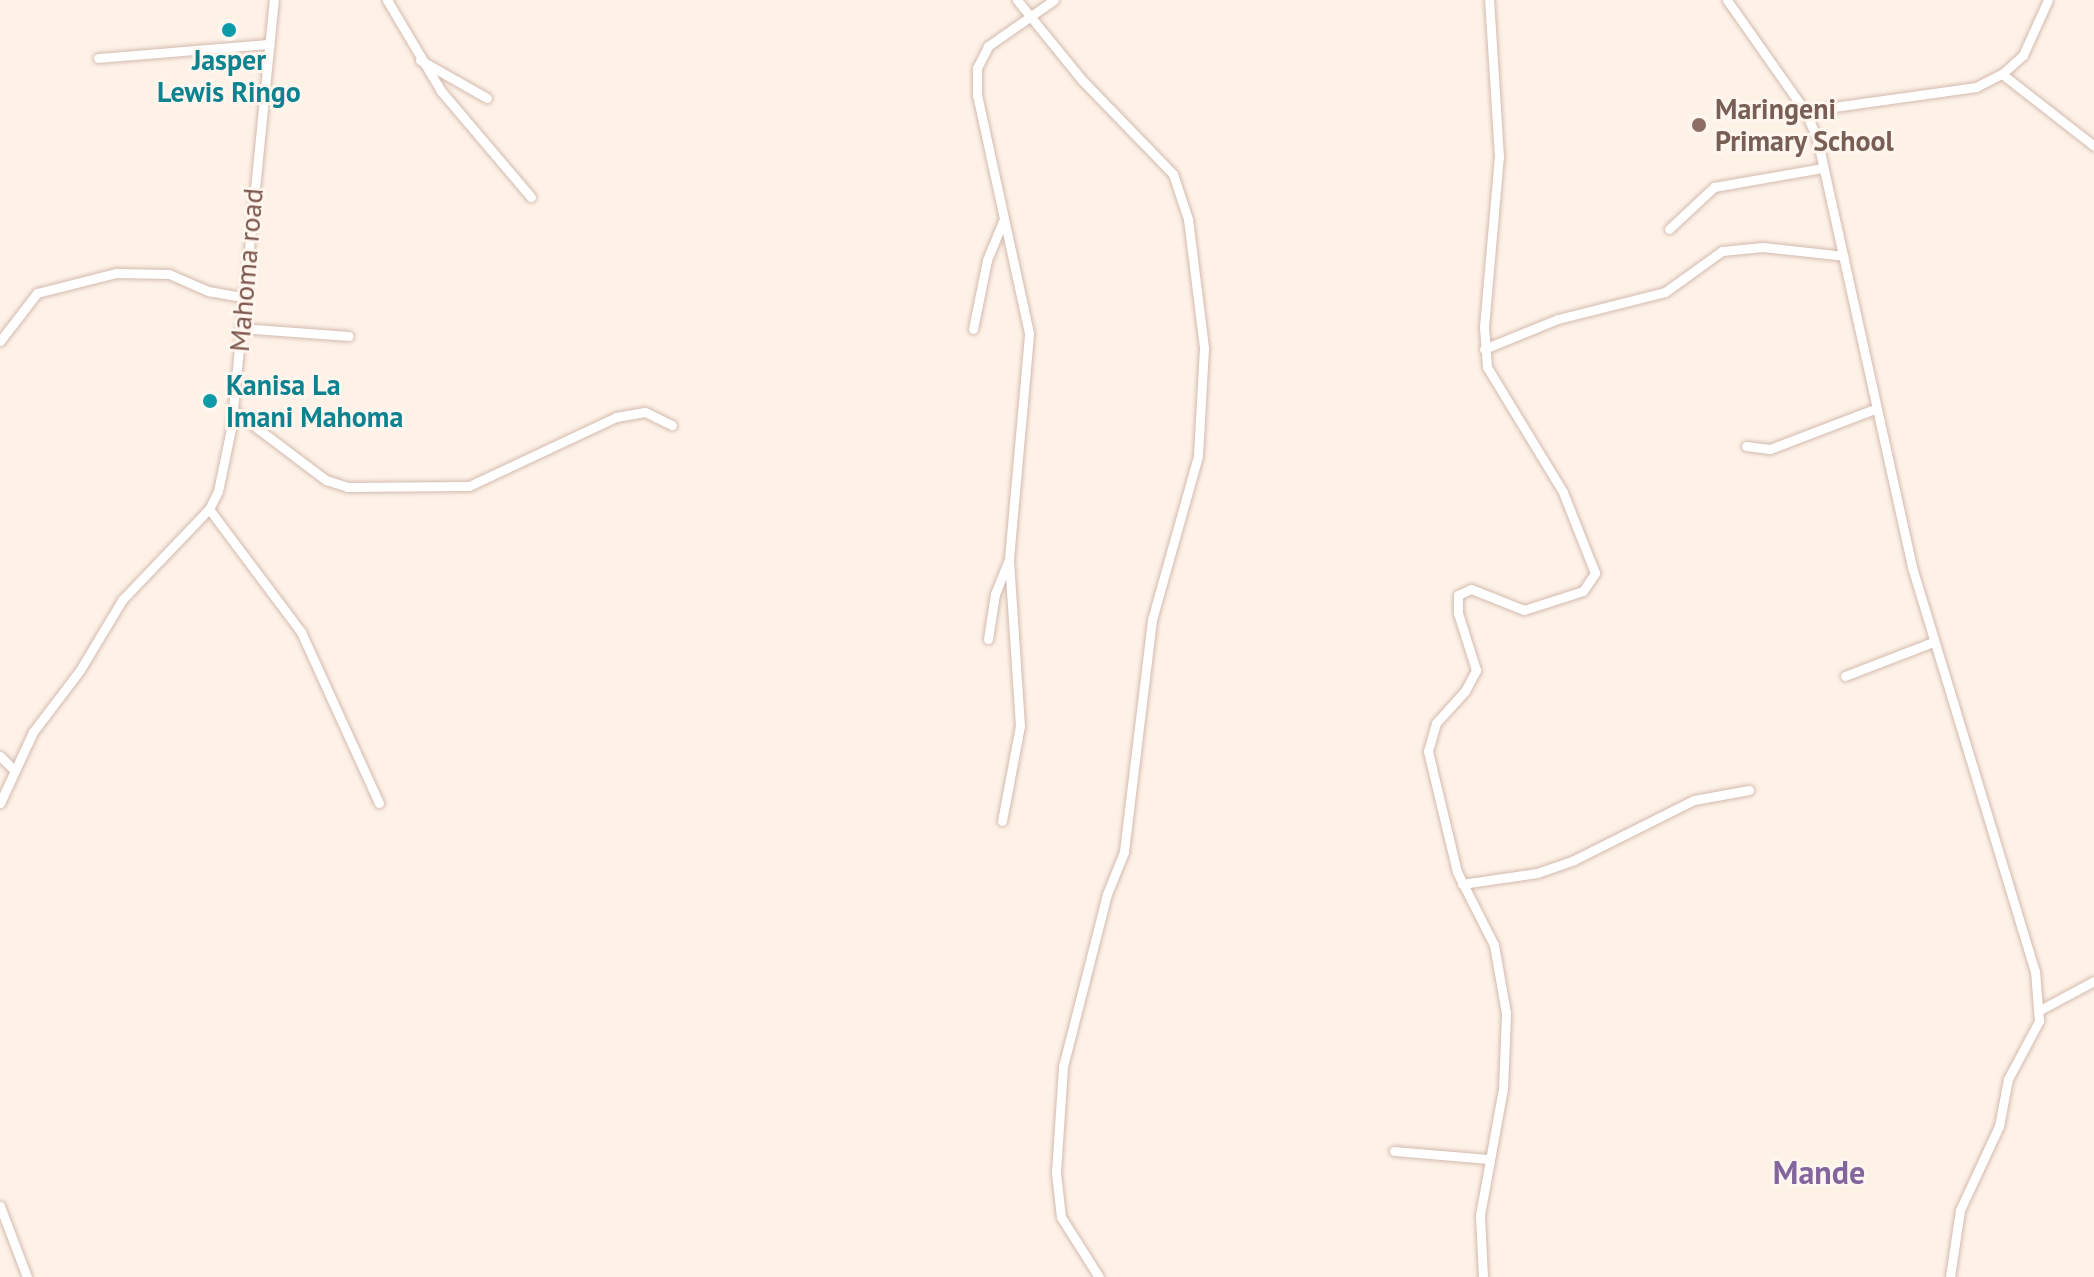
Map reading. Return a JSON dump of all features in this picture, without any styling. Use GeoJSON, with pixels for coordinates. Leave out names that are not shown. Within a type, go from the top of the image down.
{"type":"FeatureCollection","features":[{"type":"Feature","properties":{"kind":"street","name":"Mahoma road"},"geometry":{"type":"LineString","coordinates":[[0,803],[33,732],[80,670],[122,600],[209,509],[218,491],[233,410],[274,0]]}},
{"type":"Feature","properties":{"kind":"street"},"geometry":{"type":"LineString","coordinates":[[387,0],[420,60],[531,197]]}},
{"type":"Feature","properties":{"kind":"street"},"geometry":{"type":"LineString","coordinates":[[1017,0],[1027,16],[1173,174],[1188,219],[1204,348],[1198,456],[1154,609],[1124,852],[1107,894],[1063,1067],[1056,1173],[1061,1217],[1099,1277]]}},
{"type":"Feature","properties":{"kind":"street"},"geometry":{"type":"LineString","coordinates":[[1002,821],[1020,726],[1009,559],[1029,333],[1024,293],[1003,221],[977,95],[977,68],[988,46],[1054,0]]}},
{"type":"Feature","properties":{"kind":"street"},"geometry":{"type":"LineString","coordinates":[[1483,1277],[1480,1215],[1503,1089],[1506,1013],[1490,933],[1462,884],[1428,751],[1436,723],[1465,691],[1476,670],[1458,613],[1458,595],[1471,589],[1524,610],[1583,591],[1595,573],[1563,492],[1492,382],[1484,349],[1499,157],[1489,0]]}},
{"type":"Feature","properties":{"kind":"street"},"geometry":{"type":"LineString","coordinates":[[1727,0],[1805,111],[1823,168],[1875,409],[1933,642],[2023,926],[2040,1010],[2033,1035],[2008,1079],[1999,1126],[1960,1210],[1950,1277]]}},
{"type":"Feature","properties":{"kind":"street"},"geometry":{"type":"LineString","coordinates":[[1805,111],[1950,94],[2002,74],[2036,35],[2048,0]]}},
{"type":"Feature","properties":{"kind":"street"},"geometry":{"type":"LineString","coordinates":[[98,58],[269,44]]}},
{"type":"Feature","properties":{"kind":"street"},"geometry":{"type":"LineString","coordinates":[[420,60],[487,98]]}},
{"type":"Feature","properties":{"kind":"street"},"geometry":{"type":"LineString","coordinates":[[2002,74],[2094,146]]}},
{"type":"Feature","properties":{"kind":"street"},"geometry":{"type":"LineString","coordinates":[[1669,229],[1714,187],[1823,168]]}},
{"type":"Feature","properties":{"kind":"street"},"geometry":{"type":"LineString","coordinates":[[973,329],[987,260],[1003,221]]}},
{"type":"Feature","properties":{"kind":"street"},"geometry":{"type":"LineString","coordinates":[[1484,349],[1558,319],[1665,292],[1722,251],[1763,247],[1844,256]]}},
{"type":"Feature","properties":{"kind":"street"},"geometry":{"type":"LineString","coordinates":[[0,341],[37,293],[116,273],[169,274],[208,291],[242,297]]}},
{"type":"Feature","properties":{"kind":"street"},"geometry":{"type":"LineString","coordinates":[[240,328],[349,336]]}},
{"type":"Feature","properties":{"kind":"street"},"geometry":{"type":"LineString","coordinates":[[1746,446],[1770,449],[1875,409]]}},
{"type":"Feature","properties":{"kind":"street"},"geometry":{"type":"LineString","coordinates":[[233,410],[326,480],[347,487],[469,486],[616,417],[645,412],[672,425]]}},
{"type":"Feature","properties":{"kind":"street"},"geometry":{"type":"LineString","coordinates":[[209,509],[301,632],[379,803]]}},
{"type":"Feature","properties":{"kind":"street"},"geometry":{"type":"LineString","coordinates":[[988,639],[995,594],[1009,559]]}},
{"type":"Feature","properties":{"kind":"street"},"geometry":{"type":"LineString","coordinates":[[1845,676],[1933,642]]}},
{"type":"Feature","properties":{"kind":"street"},"geometry":{"type":"LineString","coordinates":[[0,756],[14,770]]}},
{"type":"Feature","properties":{"kind":"street"},"geometry":{"type":"LineString","coordinates":[[1462,884],[1537,873],[1574,860],[1708,794],[1749,790]]}},
{"type":"Feature","properties":{"kind":"street"},"geometry":{"type":"LineString","coordinates":[[2040,1010],[2094,981]]}},
{"type":"Feature","properties":{"kind":"street"},"geometry":{"type":"LineString","coordinates":[[1394,1151],[1490,1159]]}},
{"type":"Feature","properties":{"kind":"street"},"geometry":{"type":"LineString","coordinates":[[0,1206],[27,1277]]}},
{"type":"Feature","properties":{"kind":"place","name":"Jasper Lewis Ringo"},"geometry":{"type":"Point","coordinates":[229,30]}},
{"type":"Feature","properties":{"kind":"place","name":"Maringeni Primary School"},"geometry":{"type":"Point","coordinates":[1699,125]}},
{"type":"Feature","properties":{"kind":"place","name":"Kanisa La Imani Mahoma"},"geometry":{"type":"Point","coordinates":[210,401]}},
{"type":"Feature","properties":{"kind":"district","name":"Mande"},"geometry":{"type":"Point","coordinates":[1819,1172]}}]}
